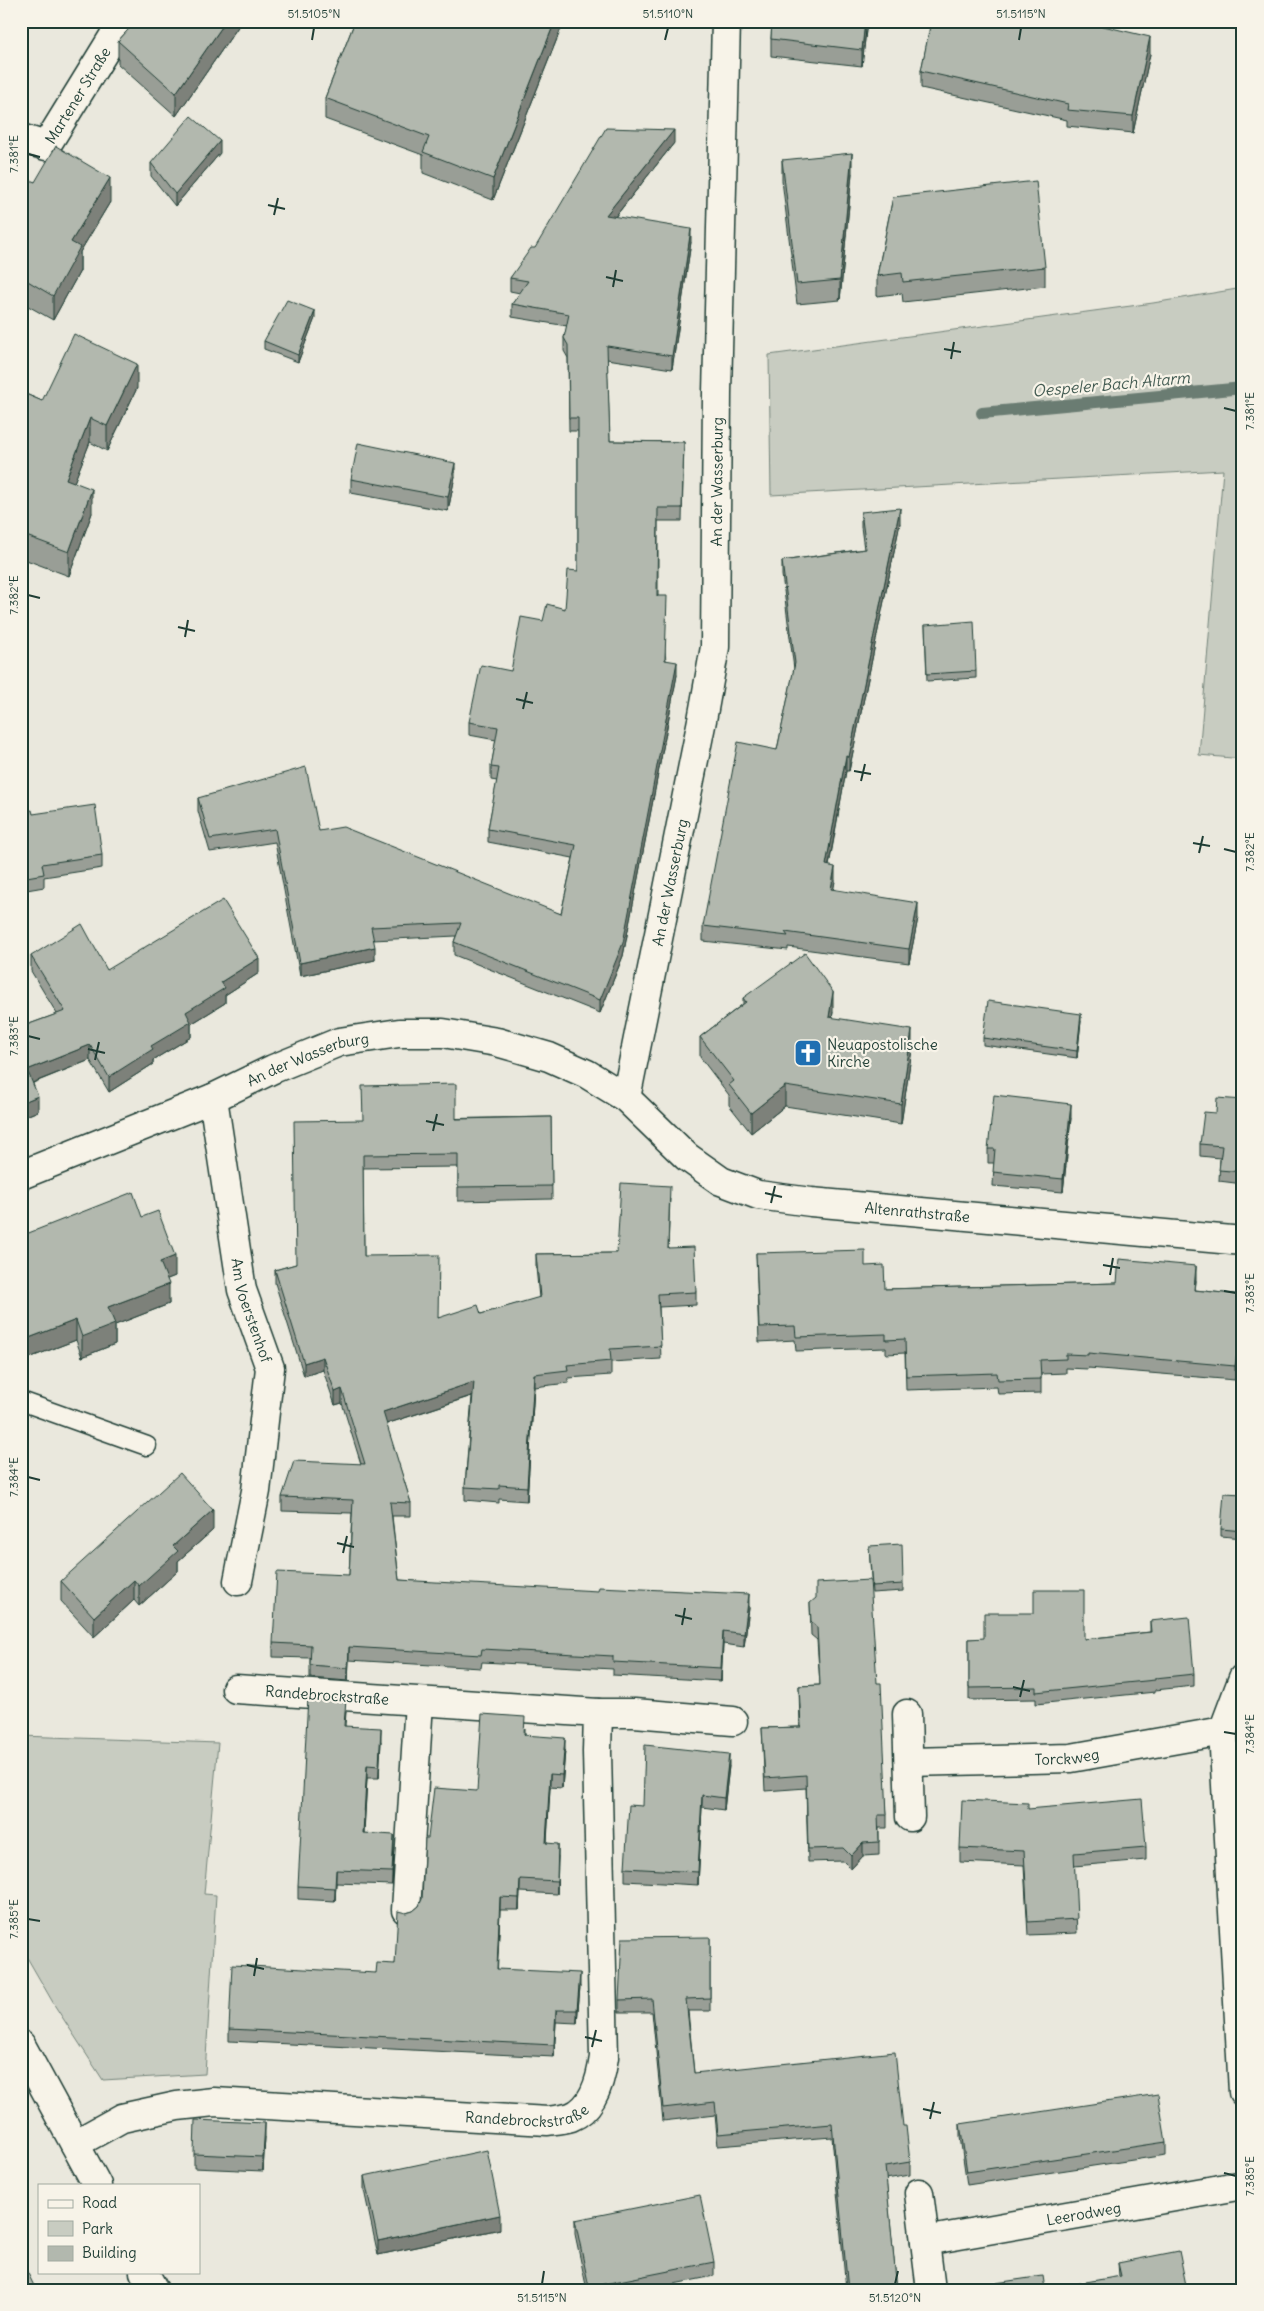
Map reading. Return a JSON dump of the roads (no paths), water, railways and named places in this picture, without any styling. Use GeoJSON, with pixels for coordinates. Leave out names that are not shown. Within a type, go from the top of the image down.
{"type":"FeatureCollection","features":[{"type":"Feature","properties":{"kind":"street","name":"Martener Straße"},"geometry":{"type":"LineString","coordinates":[[21,138],[46,146],[123,21]]}},
{"type":"Feature","properties":{"kind":"street","name":"An der Wasserburg"},"geometry":{"type":"LineString","coordinates":[[21,1175],[213,1098],[273,1069],[339,1042],[399,1033],[443,1033],[498,1042],[549,1057],[587,1074],[626,1098],[715,647],[718,363],[726,21]]}},
{"type":"Feature","properties":{"kind":"street","name":"Am Voerstenhof"},"geometry":{"type":"LineString","coordinates":[[213,1098],[242,1290],[270,1368],[256,1491],[238,1581]]}},
{"type":"Feature","properties":{"kind":"street","name":"Altenrathstraße"},"geometry":{"type":"LineString","coordinates":[[626,1098],[687,1158],[721,1181],[758,1194],[829,1204],[1243,1241]]}},
{"type":"Feature","properties":{"kind":"street"},"geometry":{"type":"LineString","coordinates":[[1243,1678],[1223,1731],[1243,2092]]}},
{"type":"Feature","properties":{"kind":"street","name":"Randebrockstraße"},"geometry":{"type":"LineString","coordinates":[[236,1689],[733,1721]]}},
{"type":"Feature","properties":{"kind":"street"},"geometry":{"type":"LineString","coordinates":[[406,1910],[419,1702]]}},
{"type":"Feature","properties":{"kind":"street","name":"Randebrockstraße"},"geometry":{"type":"LineString","coordinates":[[75,2144],[122,2118],[177,2106],[214,2102],[548,2121],[572,2116],[588,2103],[600,2082],[604,2057],[597,1752],[598,1712]]}},
{"type":"Feature","properties":{"kind":"street"},"geometry":{"type":"LineString","coordinates":[[908,1714],[910,1817]]}},
{"type":"Feature","properties":{"kind":"street","name":"Torckweg"},"geometry":{"type":"LineString","coordinates":[[908,1762],[1071,1758],[1223,1731]]}},
{"type":"Feature","properties":{"kind":"street"},"geometry":{"type":"LineString","coordinates":[[21,2045],[96,2184]]}},
{"type":"Feature","properties":{"kind":"street","name":"Leerodweg"},"geometry":{"type":"LineString","coordinates":[[925,2241],[1243,2186]]}},
{"type":"Feature","properties":{"kind":"street"},"geometry":{"type":"LineString","coordinates":[[919,2193],[930,2290]]}},
{"type":"Feature","properties":{"kind":"street"},"geometry":{"type":"LineString","coordinates":[[145,2274],[154,2290]]}},
{"type":"Feature","properties":{"kind":"lane"},"geometry":{"type":"LineString","coordinates":[[21,1401],[147,1446]]}},
{"type":"Feature","properties":{"kind":"waterway","name":"Oespeler Bach Altarm"},"geometry":{"type":"LineString","coordinates":[[982,413],[1243,388]]}},
{"type":"Feature","properties":{"kind":"place","name":"Neuapostolische Kirche"},"geometry":{"type":"Point","coordinates":[808,1053]}}]}
